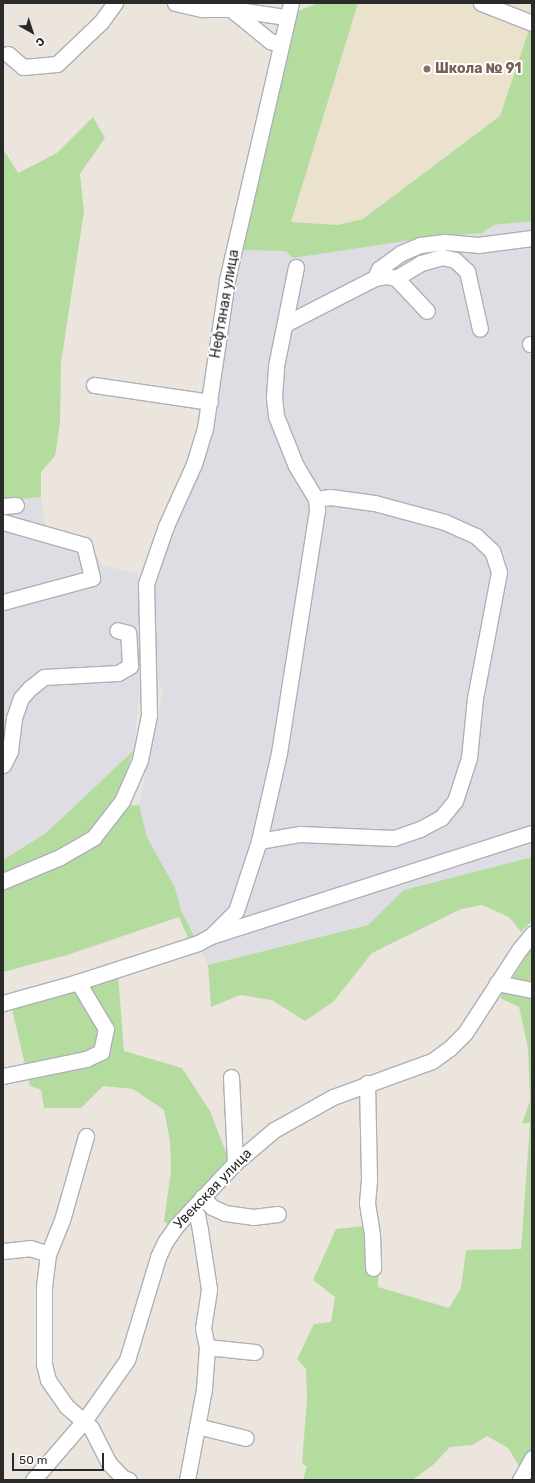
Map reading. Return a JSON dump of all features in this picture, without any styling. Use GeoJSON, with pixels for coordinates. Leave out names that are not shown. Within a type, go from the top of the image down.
{"type":"FeatureCollection","features":[{"type":"Feature","properties":{"kind":"street"},"geometry":{"type":"LineString","coordinates":[[8,54],[23,67],[58,64],[100,22],[115,3]]}},
{"type":"Feature","properties":{"kind":"street"},"geometry":{"type":"LineString","coordinates":[[175,3],[202,9],[231,9],[286,17]]}},
{"type":"Feature","properties":{"kind":"street","name":"Нефтяная улица"},"geometry":{"type":"LineString","coordinates":[[3,881],[60,857],[94,837],[122,802],[140,760],[149,715],[146,584],[166,526],[194,464],[210,402],[226,280],[279,44],[291,3]]}},
{"type":"Feature","properties":{"kind":"street"},"geometry":{"type":"LineString","coordinates":[[481,3],[532,23]]}},
{"type":"Feature","properties":{"kind":"street"},"geometry":{"type":"LineString","coordinates":[[231,9],[270,41],[279,44]]}},
{"type":"Feature","properties":{"kind":"street"},"geometry":{"type":"LineString","coordinates":[[375,278],[379,269],[390,261],[420,245],[445,242],[478,245],[532,238]]}},
{"type":"Feature","properties":{"kind":"street"},"geometry":{"type":"LineString","coordinates":[[396,278],[421,263],[442,257],[455,260],[467,271],[480,329]]}},
{"type":"Feature","properties":{"kind":"street"},"geometry":{"type":"LineString","coordinates":[[205,940],[236,911],[259,841],[279,753],[317,510],[316,499],[296,466],[276,416],[274,397],[276,366],[296,267]]}},
{"type":"Feature","properties":{"kind":"street"},"geometry":{"type":"LineString","coordinates":[[285,324],[375,278],[386,276],[396,278],[427,312]]}},
{"type":"Feature","properties":{"kind":"street"},"geometry":{"type":"LineString","coordinates":[[94,385],[210,402]]}},
{"type":"Feature","properties":{"kind":"street"},"geometry":{"type":"LineString","coordinates":[[259,841],[300,834],[394,838],[420,829],[441,818],[456,801],[469,758],[475,698],[499,572],[492,551],[476,536],[445,522],[374,503],[330,497],[316,499]]}},
{"type":"Feature","properties":{"kind":"street"},"geometry":{"type":"LineString","coordinates":[[3,522],[84,545],[92,578],[3,602]]}},
{"type":"Feature","properties":{"kind":"street"},"geometry":{"type":"LineString","coordinates":[[3,765],[10,751],[14,718],[21,698],[44,677],[118,673],[130,666],[128,633],[117,630]]}},
{"type":"Feature","properties":{"kind":"street"},"geometry":{"type":"LineString","coordinates":[[3,1003],[78,982],[532,833]]}},
{"type":"Feature","properties":{"kind":"street","name":"Увекская улица"},"geometry":{"type":"LineString","coordinates":[[33,1480],[84,1421],[127,1360],[165,1242],[202,1197],[235,1163],[274,1130],[301,1114],[367,1083],[432,1061],[450,1048],[469,1028],[497,983],[532,934]]}},
{"type":"Feature","properties":{"kind":"street"},"geometry":{"type":"LineString","coordinates":[[3,1076],[86,1059],[101,1052],[106,1029],[78,982]]}},
{"type":"Feature","properties":{"kind":"street"},"geometry":{"type":"LineString","coordinates":[[497,983],[532,990]]}},
{"type":"Feature","properties":{"kind":"street"},"geometry":{"type":"LineString","coordinates":[[231,1077],[235,1163]]}},
{"type":"Feature","properties":{"kind":"street"},"geometry":{"type":"LineString","coordinates":[[367,1083],[369,1180],[366,1203],[372,1235],[373,1268]]}},
{"type":"Feature","properties":{"kind":"street"},"geometry":{"type":"LineString","coordinates":[[86,1136],[62,1220],[48,1254],[44,1287],[44,1364],[48,1380],[66,1406],[91,1428],[108,1462],[125,1479]]}},
{"type":"Feature","properties":{"kind":"street"},"geometry":{"type":"LineString","coordinates":[[202,1197],[212,1207],[224,1213],[253,1217],[278,1214]]}},
{"type":"Feature","properties":{"kind":"street"},"geometry":{"type":"LineString","coordinates":[[187,1480],[204,1389],[207,1347],[203,1328],[209,1289],[197,1215],[192,1209]]}},
{"type":"Feature","properties":{"kind":"street"},"geometry":{"type":"LineString","coordinates":[[3,1251],[30,1248],[48,1254]]}},
{"type":"Feature","properties":{"kind":"street"},"geometry":{"type":"LineString","coordinates":[[207,1347],[255,1352]]}},
{"type":"Feature","properties":{"kind":"street"},"geometry":{"type":"LineString","coordinates":[[197,1426],[246,1438]]}},
{"type":"Feature","properties":{"kind":"street"},"geometry":{"type":"LineString","coordinates":[[522,1475],[532,1458]]}},
{"type":"Feature","properties":{"kind":"shaded area","name":"Школа № 91"},"geometry":{"type":"Polygon","coordinates":[[[358,3],[532,3],[532,21],[500,116],[363,219],[337,225],[291,222],[358,3]]]}},
{"type":"Feature","properties":{"kind":"shaded area"},"geometry":{"type":"Polygon","coordinates":[[[532,221],[532,857],[404,890],[368,925],[208,965],[181,910],[175,888],[147,837],[139,805],[163,692],[155,672],[153,595],[159,562],[195,473],[233,274],[241,250],[286,251],[482,233],[494,225],[532,221]]]}},
{"type":"Feature","properties":{"kind":"shaded area"},"geometry":{"type":"Polygon","coordinates":[[[41,497],[46,529],[89,537],[102,566],[138,573],[142,661],[134,750],[46,833],[3,860],[3,501],[41,497]]]}},
{"type":"Feature","properties":{"kind":"green space"},"geometry":{"type":"Polygon","coordinates":[[[318,3],[358,3],[291,222],[337,225],[363,219],[500,116],[532,21],[532,221],[494,225],[482,233],[425,238],[293,258],[286,251],[241,250],[296,12],[318,3]]]}},
{"type":"Feature","properties":{"kind":"green space"},"geometry":{"type":"Polygon","coordinates":[[[93,117],[105,138],[80,174],[84,211],[61,363],[60,422],[55,456],[41,472],[41,497],[3,501],[3,149],[18,173],[57,153],[93,117]]]}},
{"type":"Feature","properties":{"kind":"green space"},"geometry":{"type":"Polygon","coordinates":[[[134,750],[116,799],[87,833],[55,852],[3,873],[3,860],[46,833],[134,750]]]}},
{"type":"Feature","properties":{"kind":"green space"},"geometry":{"type":"Polygon","coordinates":[[[139,805],[147,837],[175,888],[181,910],[195,938],[189,940],[179,917],[67,955],[3,972],[3,890],[17,881],[65,864],[99,841],[125,806],[139,805]]]}},
{"type":"Feature","properties":{"kind":"green space"},"geometry":{"type":"Polygon","coordinates":[[[532,857],[532,921],[521,932],[509,917],[482,905],[461,909],[372,953],[333,1002],[305,1021],[272,1000],[240,995],[211,1007],[208,965],[368,925],[404,890],[532,857]]]}},
{"type":"Feature","properties":{"kind":"green space"},"geometry":{"type":"Polygon","coordinates":[[[532,947],[532,1471],[521,1469],[508,1448],[487,1436],[473,1445],[450,1447],[433,1465],[412,1480],[303,1480],[307,1466],[302,1464],[307,1398],[306,1369],[297,1359],[314,1324],[331,1322],[335,1297],[313,1280],[336,1229],[364,1226],[378,1265],[378,1287],[449,1308],[461,1288],[466,1250],[521,1249],[530,1123],[522,1123],[530,1101],[528,1048],[519,1007],[500,998],[532,947]]]}},
{"type":"Feature","properties":{"kind":"green space"},"geometry":{"type":"Polygon","coordinates":[[[118,975],[124,1051],[182,1068],[210,1111],[229,1160],[169,1225],[164,1221],[171,1171],[170,1141],[164,1110],[133,1089],[103,1086],[81,1108],[44,1108],[41,1090],[30,1086],[12,1009],[118,975]]]}},
{"type":"Feature","properties":{"kind":"place","name":"Школа № 91"},"geometry":{"type":"Point","coordinates":[427,69]}}]}
